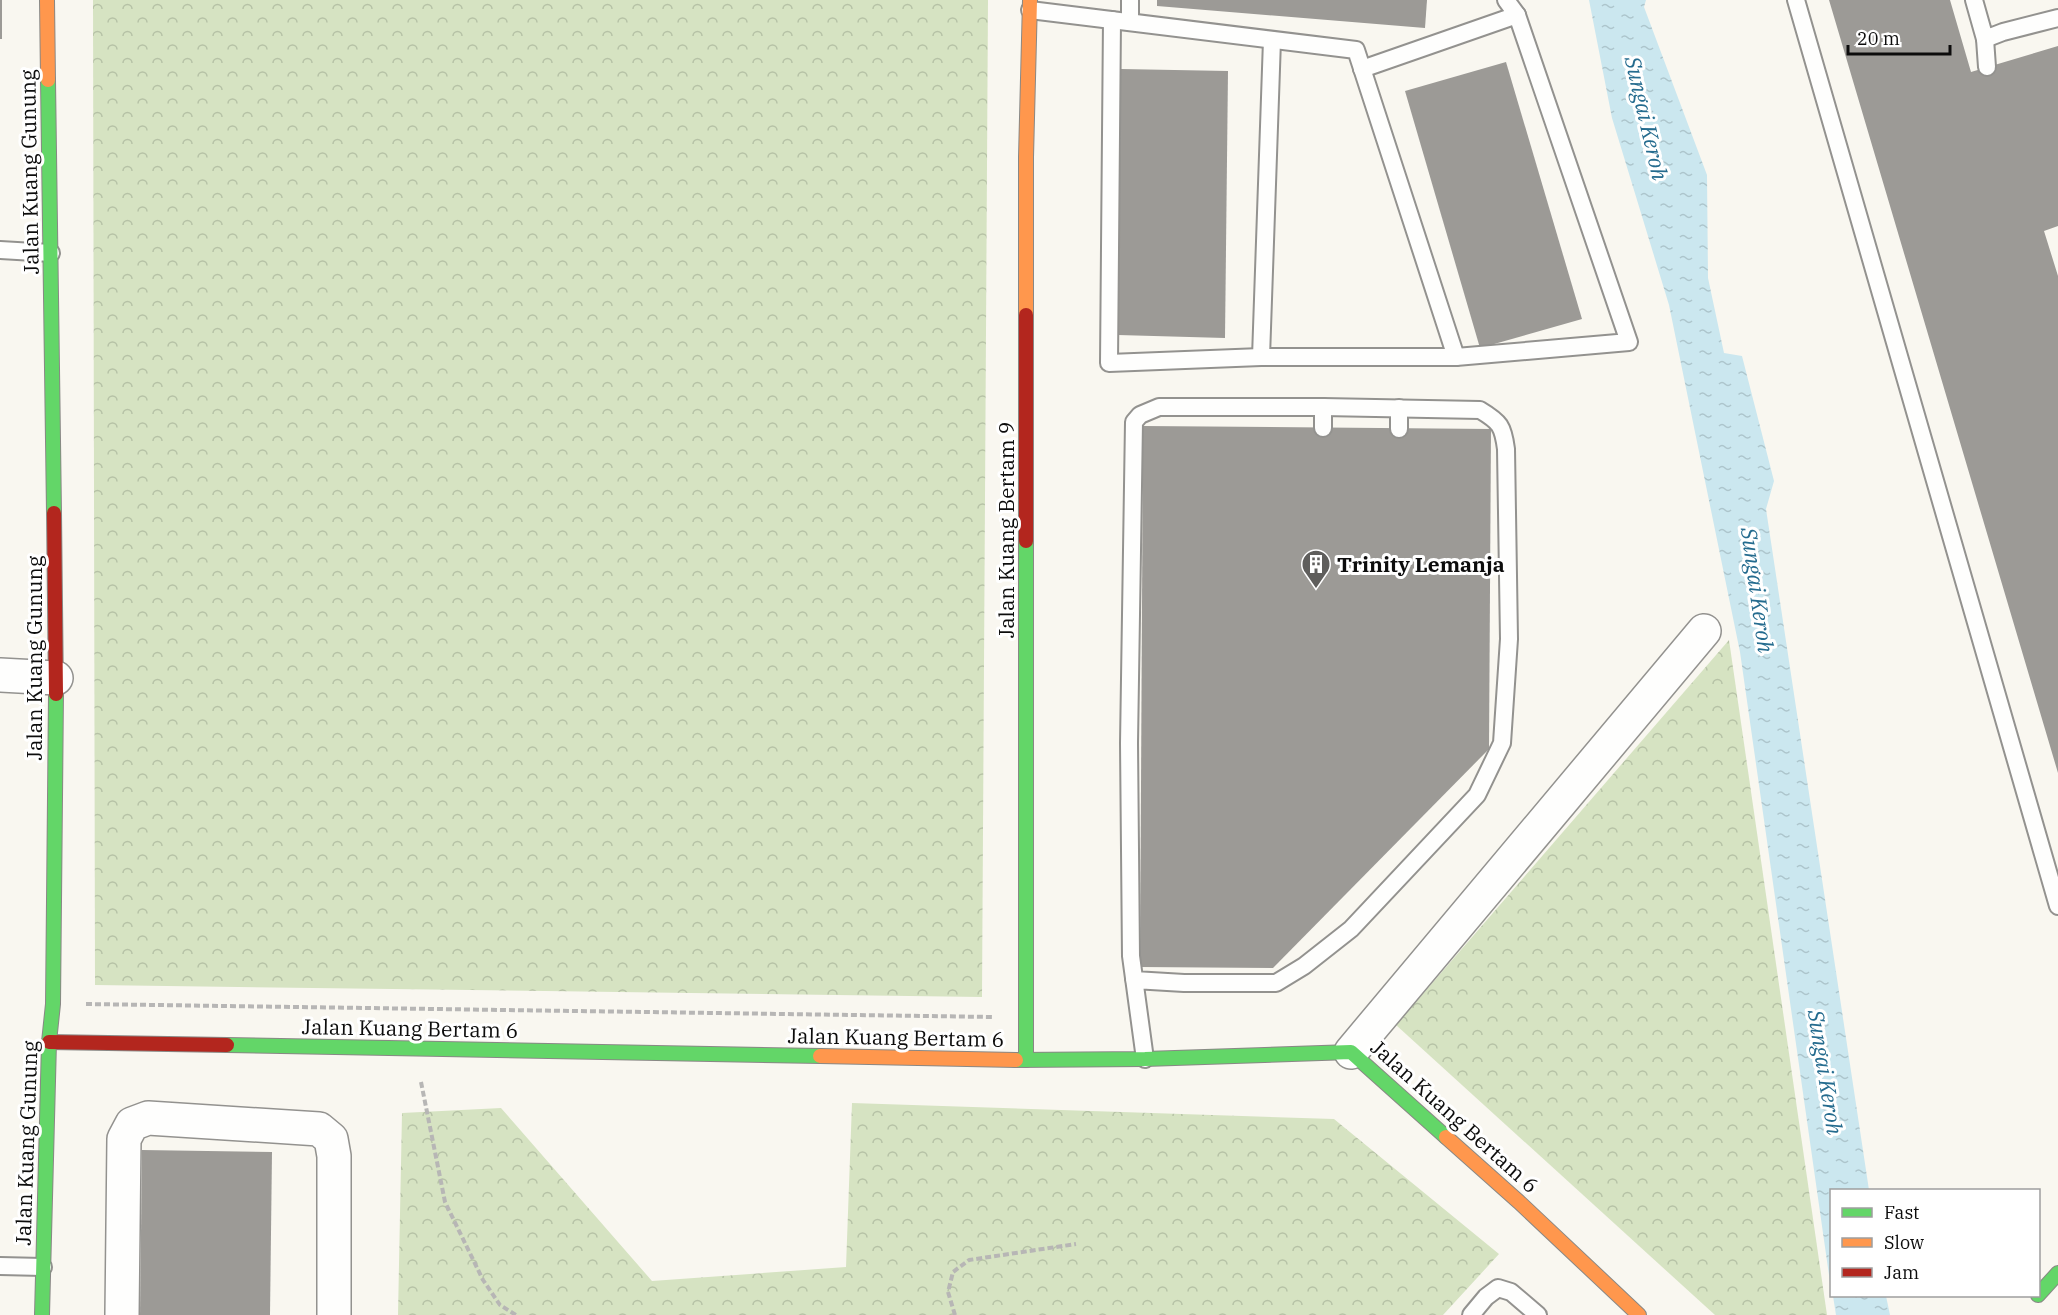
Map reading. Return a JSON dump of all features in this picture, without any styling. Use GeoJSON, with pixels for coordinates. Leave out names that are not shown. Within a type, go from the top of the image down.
{"type":"FeatureCollection","features":[{"type":"Feature","properties":{"kind":"street","name":"Jalan Kuang Gunung"},"geometry":{"type":"LineString","coordinates":[[42,1315],[49,1042],[53,1004],[56,678],[47,0]]}},
{"type":"Feature","properties":{"kind":"street","name":"Jalan Kuang Bertam 9"},"geometry":{"type":"LineString","coordinates":[[1026,1060],[1026,157],[1030,5]]}},
{"type":"Feature","properties":{"kind":"street"},"geometry":{"type":"LineString","coordinates":[[1351,1052],[1704,631]]}},
{"type":"Feature","properties":{"kind":"street"},"geometry":{"type":"LineString","coordinates":[[0,675],[56,678]]}},
{"type":"Feature","properties":{"kind":"street","name":"Jalan Kuang Bertam 6"},"geometry":{"type":"LineString","coordinates":[[49,1042],[1026,1060],[1145,1059],[1351,1052],[1557,1236],[1639,1315]]}},
{"type":"Feature","properties":{"kind":"street"},"geometry":{"type":"LineString","coordinates":[[122,1315],[124,1139],[132,1124],[148,1118],[319,1129],[331,1139],[334,1156],[334,1315]]}},
{"type":"Feature","properties":{"kind":"street"},"geometry":{"type":"LineString","coordinates":[[2041,1292],[2058,1273]]}},
{"type":"Feature","properties":{"kind":"street"},"geometry":{"type":"LineString","coordinates":[[2026,1308],[2036,1297]]}},
{"type":"Feature","properties":{"kind":"lane"},"geometry":{"type":"LineString","coordinates":[[1130,0],[1130,22]]}},
{"type":"Feature","properties":{"kind":"lane"},"geometry":{"type":"LineString","coordinates":[[1112,20],[1109,363],[1261,357],[1456,357],[1629,342],[1517,15],[1506,0]]}},
{"type":"Feature","properties":{"kind":"lane"},"geometry":{"type":"LineString","coordinates":[[1796,0],[2058,906]]}},
{"type":"Feature","properties":{"kind":"lane"},"geometry":{"type":"LineString","coordinates":[[1974,0],[1985,39],[1987,67]]}},
{"type":"Feature","properties":{"kind":"lane"},"geometry":{"type":"LineString","coordinates":[[1030,5],[1112,20],[1356,50],[1456,357]]}},
{"type":"Feature","properties":{"kind":"lane"},"geometry":{"type":"LineString","coordinates":[[1362,69],[1517,15]]}},
{"type":"Feature","properties":{"kind":"lane"},"geometry":{"type":"LineString","coordinates":[[1985,39],[2058,18]]}},
{"type":"Feature","properties":{"kind":"lane"},"geometry":{"type":"LineString","coordinates":[[1261,357],[1272,39]]}},
{"type":"Feature","properties":{"kind":"lane"},"geometry":{"type":"LineString","coordinates":[[0,250],[51,253]]}},
{"type":"Feature","properties":{"kind":"lane"},"geometry":{"type":"LineString","coordinates":[[1134,980],[1184,983],[1276,983],[1304,966],[1351,929],[1478,795],[1502,743],[1509,639],[1506,449],[1504,432],[1498,421],[1480,410],[1159,407],[1140,415],[1134,422],[1130,743],[1131,956],[1134,980],[1145,1059]]}},
{"type":"Feature","properties":{"kind":"lane"},"geometry":{"type":"LineString","coordinates":[[1323,407],[1323,428]]}},
{"type":"Feature","properties":{"kind":"lane"},"geometry":{"type":"LineString","coordinates":[[1399,408],[1399,429]]}},
{"type":"Feature","properties":{"kind":"lane"},"geometry":{"type":"LineString","coordinates":[[0,1266],[43,1267]]}},
{"type":"Feature","properties":{"kind":"lane"},"geometry":{"type":"LineString","coordinates":[[1471,1315],[1486,1297],[1498,1288],[1511,1292],[1538,1315]]}},
{"type":"Feature","properties":{"kind":"path"},"geometry":{"type":"LineString","coordinates":[[53,1004],[1027,1017]]}},
{"type":"Feature","properties":{"kind":"path"},"geometry":{"type":"LineString","coordinates":[[414,1049],[445,1202],[483,1280],[500,1305],[516,1315]]}},
{"type":"Feature","properties":{"kind":"path"},"geometry":{"type":"LineString","coordinates":[[955,1315],[948,1292],[953,1272],[969,1260],[1076,1244]]}},
{"type":"Feature","properties":{"kind":"green space"},"geometry":{"type":"Polygon","coordinates":[[[93,0],[988,0],[982,997],[95,985],[93,0]]]}},
{"type":"Feature","properties":{"kind":"green space"},"geometry":{"type":"Polygon","coordinates":[[[1729,640],[1827,1315],[1715,1315],[1396,1025],[1729,640]]]}},
{"type":"Feature","properties":{"kind":"green space"},"geometry":{"type":"Polygon","coordinates":[[[852,1103],[1334,1119],[1499,1254],[1443,1315],[398,1315],[402,1113],[501,1108],[652,1281],[846,1267],[852,1103]]]}},
{"type":"Feature","properties":{"kind":"water","name":"Sungai Keroh"},"geometry":{"type":"Polygon","coordinates":[[[1589,0],[1646,0],[1644,7],[1707,175],[1708,278],[1724,353],[1742,356],[1774,481],[1766,509],[1869,1189],[1830,1189],[1830,1282],[1740,652],[1669,305],[1612,118],[1589,0]]]}},
{"type":"Feature","properties":{"kind":"water"},"geometry":{"type":"Polygon","coordinates":[[[1833,1297],[1886,1297],[1890,1315],[1836,1315],[1833,1297]]]}},
{"type":"Feature","properties":{"kind":"building"},"geometry":{"type":"Polygon","coordinates":[[[0,0],[2,0],[2,39],[0,39],[0,0]]]}},
{"type":"Feature","properties":{"kind":"building"},"geometry":{"type":"Polygon","coordinates":[[[1157,0],[1427,0],[1425,28],[1157,6],[1157,0]]]}},
{"type":"Feature","properties":{"kind":"building"},"geometry":{"type":"Polygon","coordinates":[[[1829,0],[1950,0],[1971,72],[2058,46],[2058,226],[2044,231],[2058,276],[2058,773],[1829,0]]]}},
{"type":"Feature","properties":{"kind":"building"},"geometry":{"type":"Polygon","coordinates":[[[1506,62],[1582,319],[1480,348],[1405,91],[1506,62]]]}},
{"type":"Feature","properties":{"kind":"building"},"geometry":{"type":"Polygon","coordinates":[[[1121,69],[1228,71],[1225,338],[1118,335],[1121,69]]]}},
{"type":"Feature","properties":{"kind":"building","name":"Trinity Lemanja"},"geometry":{"type":"Polygon","coordinates":[[[1143,426],[1491,429],[1489,749],[1273,968],[1140,967],[1143,426]]]}},
{"type":"Feature","properties":{"kind":"building"},"geometry":{"type":"Polygon","coordinates":[[[142,1150],[272,1152],[270,1315],[140,1315],[142,1150]]]}},
{"type":"Feature","properties":{"kind":"traffic: fast"},"geometry":{"type":"LineString","coordinates":[[48,80],[54,513]]}},
{"type":"Feature","properties":{"kind":"traffic: fast"},"geometry":{"type":"LineString","coordinates":[[1026,541],[1026,1060]]}},
{"type":"Feature","properties":{"kind":"traffic: fast"},"geometry":{"type":"LineString","coordinates":[[42,1315],[49,1042],[53,1004],[56,694]]}},
{"type":"Feature","properties":{"kind":"traffic: fast"},"geometry":{"type":"LineString","coordinates":[[227,1045],[820,1056]]}},
{"type":"Feature","properties":{"kind":"traffic: fast"},"geometry":{"type":"LineString","coordinates":[[1016,1060],[1145,1059],[1351,1052],[1446,1137]]}},
{"type":"Feature","properties":{"kind":"traffic: fast"},"geometry":{"type":"LineString","coordinates":[[2040,1293],[2058,1273]]}},
{"type":"Feature","properties":{"kind":"traffic: slow"},"geometry":{"type":"LineString","coordinates":[[47,0],[48,80]]}},
{"type":"Feature","properties":{"kind":"traffic: slow"},"geometry":{"type":"LineString","coordinates":[[1026,315],[1026,157],[1030,0]]}},
{"type":"Feature","properties":{"kind":"traffic: slow"},"geometry":{"type":"LineString","coordinates":[[820,1056],[1016,1060]]}},
{"type":"Feature","properties":{"kind":"traffic: slow"},"geometry":{"type":"LineString","coordinates":[[1446,1137],[1639,1315]]}},
{"type":"Feature","properties":{"kind":"traffic: jam"},"geometry":{"type":"LineString","coordinates":[[1026,315],[1026,541]]}},
{"type":"Feature","properties":{"kind":"traffic: jam"},"geometry":{"type":"LineString","coordinates":[[54,513],[56,694]]}},
{"type":"Feature","properties":{"kind":"traffic: jam"},"geometry":{"type":"LineString","coordinates":[[49,1042],[227,1045]]}},
{"type":"Feature","properties":{"kind":"place","name":"Trinity Lemanja"},"geometry":{"type":"Point","coordinates":[1316,590]}}]}
